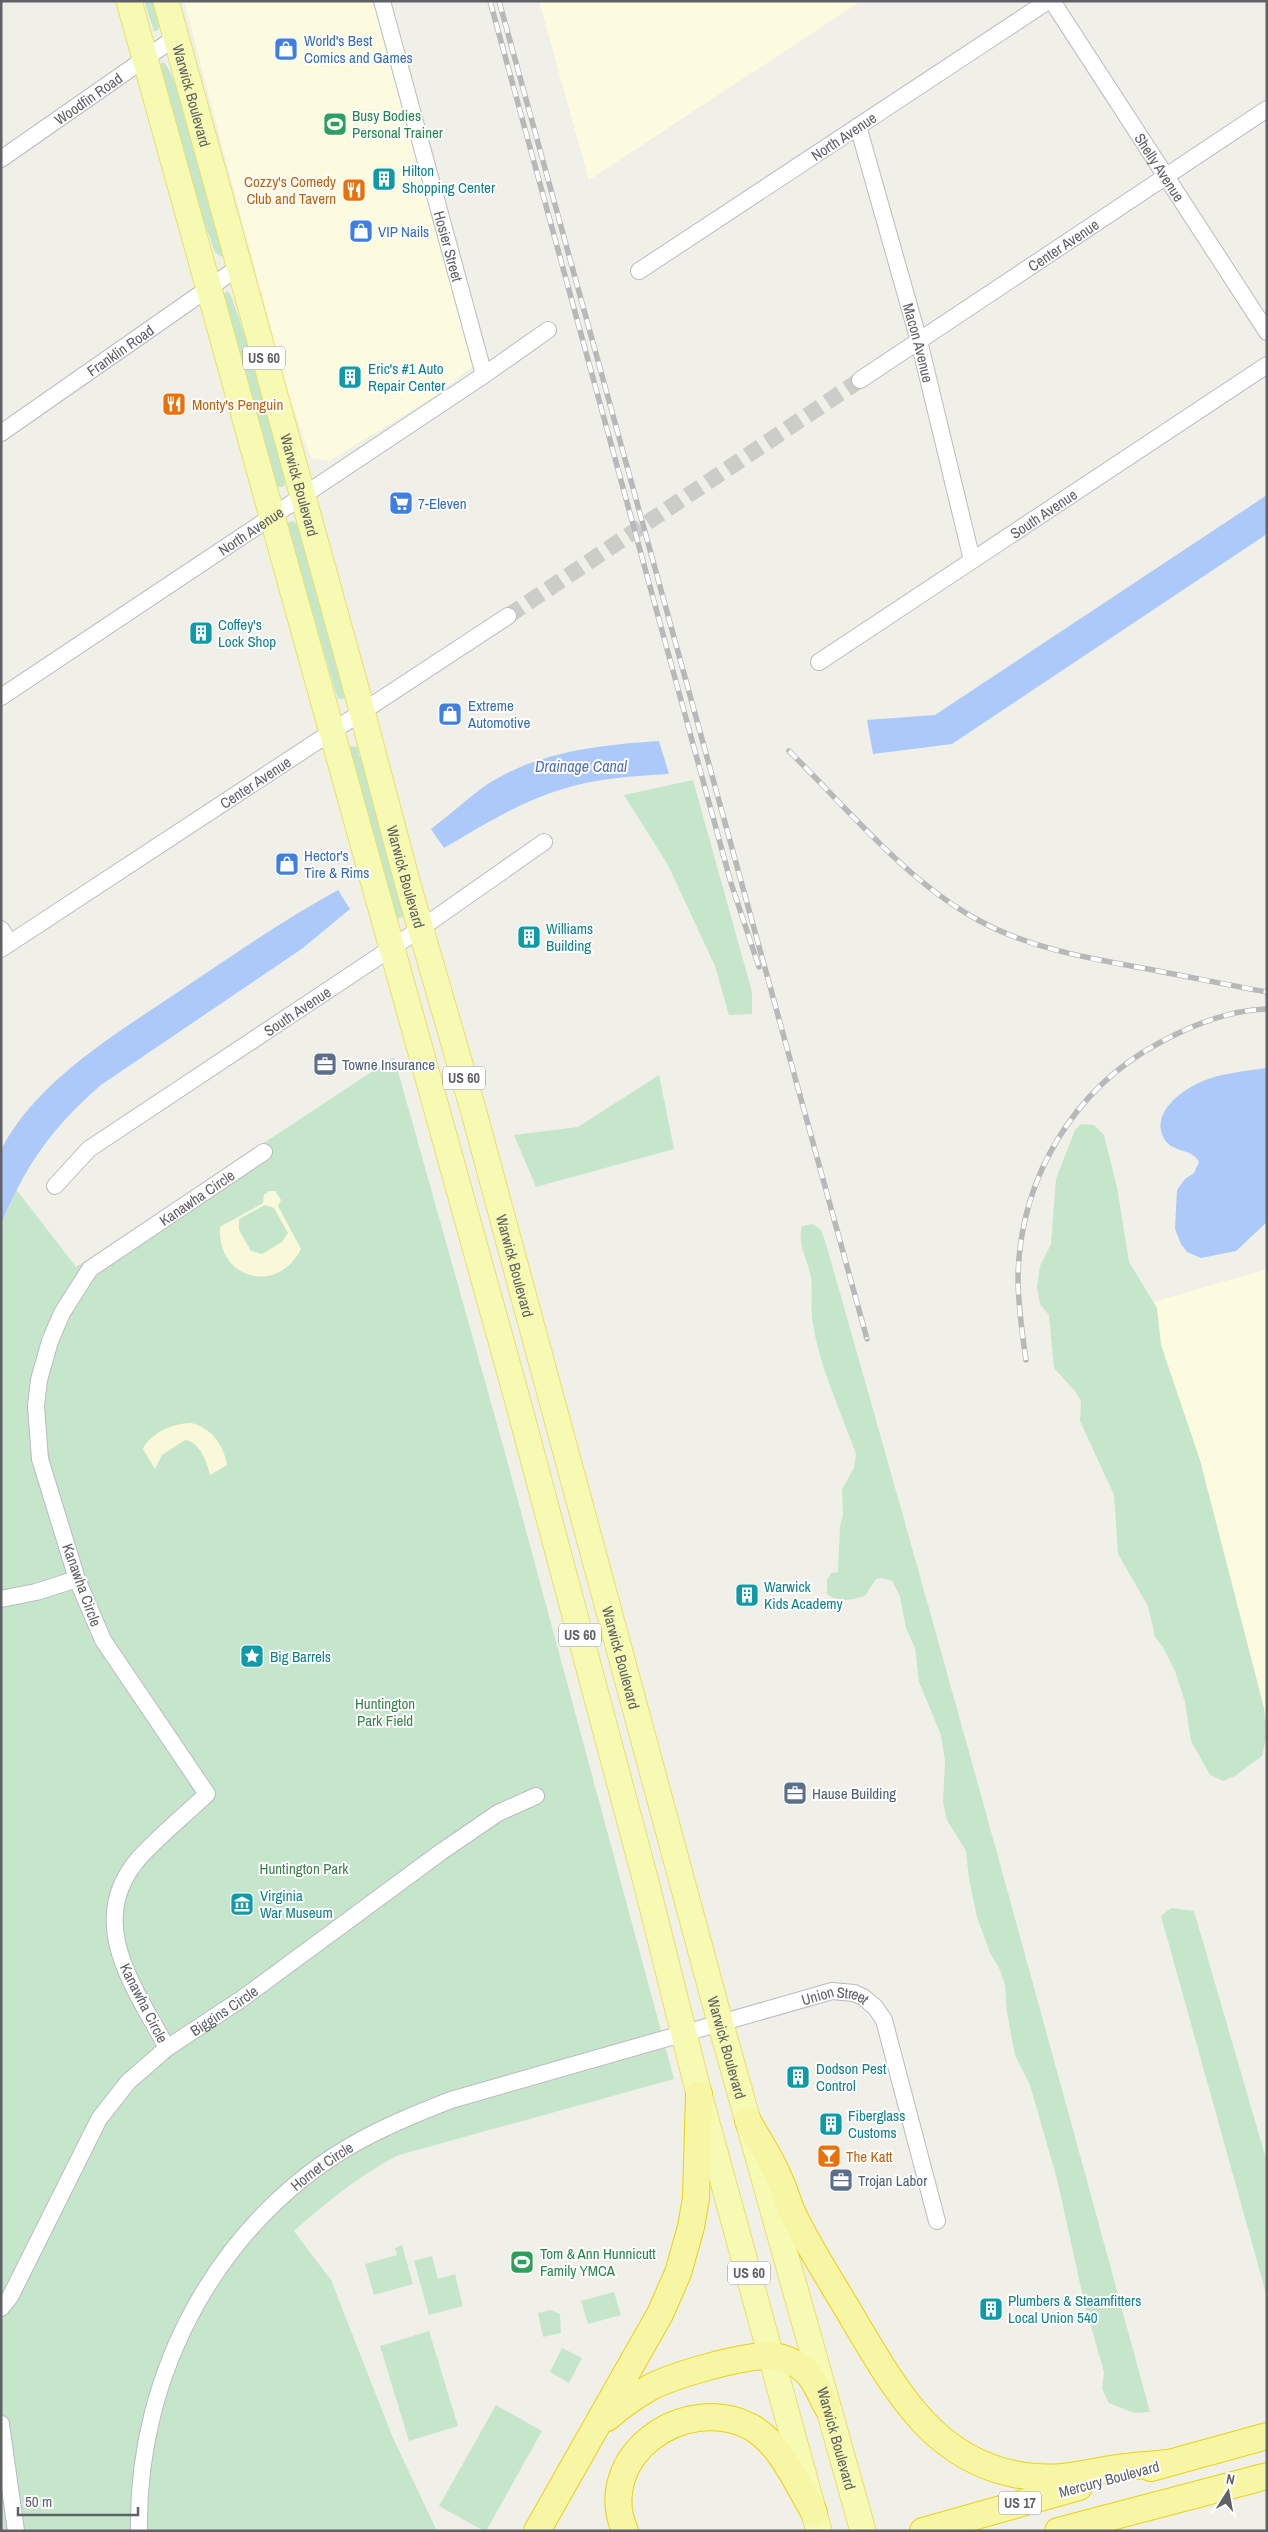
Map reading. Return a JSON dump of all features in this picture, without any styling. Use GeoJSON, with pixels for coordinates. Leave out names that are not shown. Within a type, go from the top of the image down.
{"type":"FeatureCollection","features":[{"type":"Feature","properties":{"kind":"highway"},"geometry":{"type":"LineString","coordinates":[[537,2531],[663,2307],[685,2252],[691,2228],[698,2179],[699,2094]]}},
{"type":"Feature","properties":{"kind":"highway"},"geometry":{"type":"LineString","coordinates":[[748,2121],[779,2176],[789,2205],[807,2240],[906,2403],[935,2434],[975,2460],[1013,2474],[1068,2478],[1113,2473]]}},
{"type":"Feature","properties":{"kind":"highway"},"geometry":{"type":"LineString","coordinates":[[595,2428],[632,2398],[652,2386],[722,2365],[772,2356],[783,2358],[802,2368],[811,2376],[827,2407]]}},
{"type":"Feature","properties":{"kind":"highway"},"geometry":{"type":"LineString","coordinates":[[625,2531],[620,2506],[620,2491],[626,2466],[634,2454],[657,2432],[684,2421],[698,2418],[724,2419],[751,2427],[760,2434],[777,2451],[816,2522]]}},
{"type":"Feature","properties":{"kind":"highway","name":"Mercury Boulevard"},"geometry":{"type":"LineString","coordinates":[[925,2530],[1113,2473],[1168,2463],[1267,2436]]}},
{"type":"Feature","properties":{"kind":"highway"},"geometry":{"type":"LineString","coordinates":[[1058,2531],[1126,2516],[1173,2501],[1267,2476]]}},
{"type":"Feature","properties":{"kind":"highway"},"geometry":{"type":"LineString","coordinates":[[1104,2531],[1126,2516]]}},
{"type":"Feature","properties":{"kind":"main road","name":"US 60"},"geometry":{"type":"LineString","coordinates":[[129,1],[518,1402],[625,1802],[699,2094],[816,2522]]}},
{"type":"Feature","properties":{"kind":"main road","name":"Warwick Boulevard"},"geometry":{"type":"LineString","coordinates":[[166,1],[420,929],[505,1227],[748,2121],[863,2531]]}},
{"type":"Feature","properties":{"kind":"main road"},"geometry":{"type":"LineString","coordinates":[[472,1236],[505,1227]]}},
{"type":"Feature","properties":{"kind":"main road"},"geometry":{"type":"LineString","coordinates":[[518,1402],[550,1394]]}},
{"type":"Feature","properties":{"kind":"main road"},"geometry":{"type":"LineString","coordinates":[[625,1802],[658,1793]]}},
{"type":"Feature","properties":{"kind":"street","name":"Hosier Street"},"geometry":{"type":"LineString","coordinates":[[382,1],[484,375]]}},
{"type":"Feature","properties":{"kind":"street","name":"North Avenue"},"geometry":{"type":"LineString","coordinates":[[639,271],[1048,1]]}},
{"type":"Feature","properties":{"kind":"street","name":"Shelly Avenue"},"geometry":{"type":"LineString","coordinates":[[1052,1],[1267,332]]}},
{"type":"Feature","properties":{"kind":"street","name":"Woodfin Road"},"geometry":{"type":"LineString","coordinates":[[1,159],[176,37]]}},
{"type":"Feature","properties":{"kind":"street","name":"Center Avenue"},"geometry":{"type":"LineString","coordinates":[[860,380],[1267,109]]}},
{"type":"Feature","properties":{"kind":"street","name":"Macon Avenue"},"geometry":{"type":"LineString","coordinates":[[858,126],[919,340],[972,560]]}},
{"type":"Feature","properties":{"kind":"street","name":"Franklin Road"},"geometry":{"type":"LineString","coordinates":[[1,434],[239,267]]}},
{"type":"Feature","properties":{"kind":"street","name":"North Avenue"},"geometry":{"type":"LineString","coordinates":[[1,697],[484,375],[548,330]]}},
{"type":"Feature","properties":{"kind":"street","name":"South Avenue"},"geometry":{"type":"LineString","coordinates":[[819,662],[1267,365]]}},
{"type":"Feature","properties":{"kind":"street","name":"Center Avenue"},"geometry":{"type":"LineString","coordinates":[[4,940],[362,714],[508,616]]}},
{"type":"Feature","properties":{"kind":"street","name":"South Avenue"},"geometry":{"type":"LineString","coordinates":[[56,1186],[89,1149],[392,948],[544,842]]}},
{"type":"Feature","properties":{"kind":"street","name":"Kanawha Circle"},"geometry":{"type":"LineString","coordinates":[[167,2048],[123,1965],[115,1938],[116,1904],[124,1880],[140,1858],[207,1794],[103,1640],[77,1579],[40,1459],[36,1406],[42,1367],[60,1318],[90,1269],[264,1152]]}},
{"type":"Feature","properties":{"kind":"street"},"geometry":{"type":"LineString","coordinates":[[1,1599],[36,1592],[77,1579]]}},
{"type":"Feature","properties":{"kind":"street","name":"Biggins Circle"},"geometry":{"type":"LineString","coordinates":[[1,2308],[10,2297],[98,2119],[128,2082],[167,2048],[242,1998],[490,1818],[536,1796]]}},
{"type":"Feature","properties":{"kind":"street","name":"Union Street"},"geometry":{"type":"LineString","coordinates":[[721,2022],[839,1990],[854,1993],[875,2006],[884,2020],[937,2221]]}},
{"type":"Feature","properties":{"kind":"street","name":"Hornet Circle"},"geometry":{"type":"LineString","coordinates":[[139,2531],[146,2436],[156,2398],[185,2323],[203,2291],[229,2254],[258,2220],[291,2188],[360,2141],[405,2118],[451,2100],[721,2022]]}},
{"type":"Feature","properties":{"kind":"street"},"geometry":{"type":"LineString","coordinates":[[1,2424],[16,2517],[16,2531]]}},
{"type":"Feature","properties":{"kind":"shaded area","name":"Hilton Shopping Center"},"geometry":{"type":"Polygon","coordinates":[[[184,1],[373,1],[473,358],[472,367],[432,398],[329,461],[311,458],[287,390],[184,1]]]}},
{"type":"Feature","properties":{"kind":"shaded area"},"geometry":{"type":"Polygon","coordinates":[[[539,1],[861,1],[589,180],[539,1]]]}},
{"type":"Feature","properties":{"kind":"shaded area"},"geometry":{"type":"Polygon","coordinates":[[[1267,1269],[1267,1735],[1150,1303],[1267,1269]]]}},
{"type":"Feature","properties":{"kind":"green space"},"geometry":{"type":"Polygon","coordinates":[[[144,1],[156,1],[162,22],[157,31],[154,31],[144,1]]]}},
{"type":"Feature","properties":{"kind":"green space"},"geometry":{"type":"Polygon","coordinates":[[[163,62],[170,72],[187,120],[224,255],[221,257],[215,252],[203,219],[159,65],[163,62]]]}},
{"type":"Feature","properties":{"kind":"green space"},"geometry":{"type":"Polygon","coordinates":[[[226,292],[229,292],[233,301],[254,363],[286,482],[283,487],[276,487],[221,297],[226,292]]]}},
{"type":"Feature","properties":{"kind":"green space"},"geometry":{"type":"Polygon","coordinates":[[[292,521],[299,525],[346,697],[342,699],[338,698],[335,690],[287,523],[292,521]]]}},
{"type":"Feature","properties":{"kind":"green space"},"geometry":{"type":"Polygon","coordinates":[[[351,746],[358,747],[359,756],[365,760],[404,916],[396,919],[348,749],[351,746]]]}},
{"type":"Feature","properties":{"kind":"green space"},"geometry":{"type":"Polygon","coordinates":[[[693,780],[752,992],[752,1014],[729,1015],[715,966],[668,865],[624,795],[693,780]]]}},
{"type":"Feature","properties":{"kind":"green space","name":"Huntington Park"},"geometry":{"type":"Polygon","coordinates":[[[394,1057],[504,1449],[674,2079],[399,2155],[357,2180],[331,2199],[294,2231],[331,2280],[393,2438],[437,2531],[1,2531],[1,1225],[16,1189],[76,1267],[394,1057]]]}},
{"type":"Feature","properties":{"kind":"green space"},"geometry":{"type":"Polygon","coordinates":[[[659,1075],[674,1149],[536,1187],[514,1135],[578,1127],[659,1075]]]}},
{"type":"Feature","properties":{"kind":"green space"},"geometry":{"type":"Polygon","coordinates":[[[1081,1124],[1094,1125],[1104,1135],[1117,1187],[1129,1262],[1157,1308],[1161,1345],[1200,1460],[1264,1708],[1267,1734],[1262,1756],[1235,1776],[1223,1781],[1210,1775],[1191,1741],[1185,1702],[1175,1671],[1163,1647],[1155,1637],[1148,1606],[1118,1554],[1114,1495],[1080,1421],[1081,1401],[1075,1391],[1054,1368],[1049,1315],[1040,1304],[1037,1287],[1040,1266],[1051,1244],[1056,1179],[1075,1130],[1081,1124]]]}},
{"type":"Feature","properties":{"kind":"green space"},"geometry":{"type":"Polygon","coordinates":[[[813,1224],[821,1230],[826,1244],[990,1827],[1150,2412],[1134,2413],[1109,2403],[1102,2389],[1104,2372],[1085,2306],[1057,2179],[1030,2085],[1015,2055],[1007,2013],[1005,1985],[1000,1970],[990,1953],[977,1917],[969,1879],[966,1851],[947,1820],[943,1803],[945,1761],[941,1735],[919,1682],[915,1648],[906,1628],[900,1596],[892,1581],[882,1578],[876,1579],[865,1596],[840,1600],[827,1594],[827,1580],[831,1573],[838,1572],[840,1526],[843,1516],[842,1489],[854,1468],[856,1454],[826,1374],[816,1341],[812,1313],[810,1271],[801,1240],[802,1226],[813,1224]]]}},
{"type":"Feature","properties":{"kind":"green space"},"geometry":{"type":"Polygon","coordinates":[[[1171,1908],[1194,1911],[1267,2162],[1267,2297],[1161,1916],[1171,1908]]]}},
{"type":"Feature","properties":{"kind":"green space"},"geometry":{"type":"Polygon","coordinates":[[[402,2245],[413,2284],[374,2295],[365,2264],[397,2255],[395,2248],[402,2245]]]}},
{"type":"Feature","properties":{"kind":"green space"},"geometry":{"type":"Polygon","coordinates":[[[432,2256],[438,2279],[455,2274],[463,2306],[429,2315],[414,2261],[432,2256]]]}},
{"type":"Feature","properties":{"kind":"green space"},"geometry":{"type":"Polygon","coordinates":[[[614,2292],[621,2315],[588,2324],[581,2301],[614,2292]]]}},
{"type":"Feature","properties":{"kind":"green space"},"geometry":{"type":"Polygon","coordinates":[[[550,2310],[560,2314],[561,2333],[543,2337],[538,2313],[550,2310]]]}},
{"type":"Feature","properties":{"kind":"green space"},"geometry":{"type":"Polygon","coordinates":[[[429,2331],[458,2426],[409,2441],[380,2346],[429,2331]]]}},
{"type":"Feature","properties":{"kind":"green space"},"geometry":{"type":"Polygon","coordinates":[[[562,2348],[582,2358],[569,2383],[550,2372],[562,2348]]]}},
{"type":"Feature","properties":{"kind":"green space"},"geometry":{"type":"Polygon","coordinates":[[[496,2405],[542,2431],[486,2531],[484,2531],[439,2506],[496,2405]]]}},
{"type":"Feature","properties":{"kind":"sand"},"geometry":{"type":"Polygon","coordinates":[[[269,1191],[275,1191],[281,1200],[278,1206],[301,1249],[291,1264],[278,1273],[264,1276],[250,1275],[238,1269],[228,1259],[222,1245],[220,1227],[263,1203],[264,1195],[269,1191]],[[265,1205],[239,1219],[239,1230],[251,1251],[262,1254],[282,1242],[288,1233],[274,1208],[265,1205]]]}},
{"type":"Feature","properties":{"kind":"sand"},"geometry":{"type":"Polygon","coordinates":[[[184,1423],[191,1423],[211,1433],[223,1451],[227,1465],[210,1475],[205,1459],[199,1449],[195,1444],[185,1440],[162,1455],[155,1469],[143,1449],[146,1443],[163,1430],[184,1423]]]}},
{"type":"Feature","properties":{"kind":"water"},"geometry":{"type":"Polygon","coordinates":[[[1267,495],[1267,534],[952,744],[873,754],[867,720],[935,715],[1267,495]]]}},
{"type":"Feature","properties":{"kind":"water","name":"Drainage Canal"},"geometry":{"type":"Polygon","coordinates":[[[659,741],[669,774],[602,780],[576,785],[547,794],[502,815],[444,848],[431,829],[482,788],[523,766],[545,758],[590,748],[659,741]]]}},
{"type":"Feature","properties":{"kind":"water"},"geometry":{"type":"Polygon","coordinates":[[[338,890],[350,909],[303,948],[101,1085],[84,1100],[54,1132],[30,1166],[1,1225],[3,1146],[19,1121],[59,1078],[107,1040],[258,938],[338,890]]]}},
{"type":"Feature","properties":{"kind":"water"},"geometry":{"type":"Polygon","coordinates":[[[1267,1068],[1267,1222],[1236,1251],[1201,1258],[1187,1252],[1181,1244],[1175,1229],[1177,1190],[1185,1179],[1194,1173],[1199,1162],[1192,1154],[1173,1147],[1165,1140],[1161,1130],[1164,1112],[1177,1097],[1203,1081],[1218,1076],[1267,1068]]]}},
{"type":"Feature","properties":{"kind":"tunnel"},"geometry":{"type":"LineString","coordinates":[[508,616],[860,380]]}},
{"type":"Feature","properties":{"kind":"railway"},"geometry":{"type":"LineString","coordinates":[[490,1],[731,883],[759,967]]}},
{"type":"Feature","properties":{"kind":"railway"},"geometry":{"type":"LineString","coordinates":[[499,1],[867,1339]]}},
{"type":"Feature","properties":{"kind":"railway"},"geometry":{"type":"LineString","coordinates":[[789,751],[902,864],[926,885],[978,920],[1016,937],[1055,950],[1267,992]]}},
{"type":"Feature","properties":{"kind":"railway"},"geometry":{"type":"LineString","coordinates":[[1026,1360],[1018,1287],[1021,1241],[1029,1206],[1041,1172],[1057,1140],[1077,1111],[1101,1085],[1128,1062],[1185,1030],[1225,1015],[1267,1009]]}},
{"type":"Feature","properties":{"kind":"place","name":"World's Best Comics and Games"},"geometry":{"type":"Point","coordinates":[286,49]}},
{"type":"Feature","properties":{"kind":"place","name":"Busy Bodies Personal Trainer"},"geometry":{"type":"Point","coordinates":[335,124]}},
{"type":"Feature","properties":{"kind":"place","name":"Hilton Shopping Center"},"geometry":{"type":"Point","coordinates":[384,179]}},
{"type":"Feature","properties":{"kind":"place","name":"Cozzy's Comedy Club and Tavern"},"geometry":{"type":"Point","coordinates":[354,190]}},
{"type":"Feature","properties":{"kind":"place","name":"VIP Nails"},"geometry":{"type":"Point","coordinates":[361,231]}},
{"type":"Feature","properties":{"kind":"place","name":"Eric's #1 Auto Repair Center"},"geometry":{"type":"Point","coordinates":[350,377]}},
{"type":"Feature","properties":{"kind":"place","name":"Monty's Penguin"},"geometry":{"type":"Point","coordinates":[174,404]}},
{"type":"Feature","properties":{"kind":"place","name":"7-Eleven"},"geometry":{"type":"Point","coordinates":[401,503]}},
{"type":"Feature","properties":{"kind":"place","name":"Coffey's Lock Shop"},"geometry":{"type":"Point","coordinates":[201,633]}},
{"type":"Feature","properties":{"kind":"place","name":"Extreme Automotive"},"geometry":{"type":"Point","coordinates":[450,714]}},
{"type":"Feature","properties":{"kind":"place","name":"Hector's Tire & Rims"},"geometry":{"type":"Point","coordinates":[287,864]}},
{"type":"Feature","properties":{"kind":"place","name":"Williams Building"},"geometry":{"type":"Point","coordinates":[529,937]}},
{"type":"Feature","properties":{"kind":"place","name":"Towne Insurance"},"geometry":{"type":"Point","coordinates":[325,1064]}},
{"type":"Feature","properties":{"kind":"place","name":"Warwick Kids Academy"},"geometry":{"type":"Point","coordinates":[747,1595]}},
{"type":"Feature","properties":{"kind":"place","name":"Big Barrels"},"geometry":{"type":"Point","coordinates":[252,1656]}},
{"type":"Feature","properties":{"kind":"place","name":"Hause Building"},"geometry":{"type":"Point","coordinates":[795,1793]}},
{"type":"Feature","properties":{"kind":"place","name":"Virginia War Museum"},"geometry":{"type":"Point","coordinates":[242,1904]}},
{"type":"Feature","properties":{"kind":"place","name":"Dodson Pest Control"},"geometry":{"type":"Point","coordinates":[798,2077]}},
{"type":"Feature","properties":{"kind":"place","name":"Fiberglass Customs"},"geometry":{"type":"Point","coordinates":[831,2124]}},
{"type":"Feature","properties":{"kind":"place","name":"The Katt"},"geometry":{"type":"Point","coordinates":[829,2156]}},
{"type":"Feature","properties":{"kind":"place","name":"Trojan Labor"},"geometry":{"type":"Point","coordinates":[841,2180]}},
{"type":"Feature","properties":{"kind":"place","name":"Tom & Ann Hunnicutt Family YMCA"},"geometry":{"type":"Point","coordinates":[522,2262]}},
{"type":"Feature","properties":{"kind":"place","name":"Plumbers & Steamfitters Local Union 540"},"geometry":{"type":"Point","coordinates":[991,2309]}},
{"type":"Feature","properties":{"kind":"park label","name":"Huntington Park Field"},"geometry":{"type":"Point","coordinates":[385,1712]}}]}
